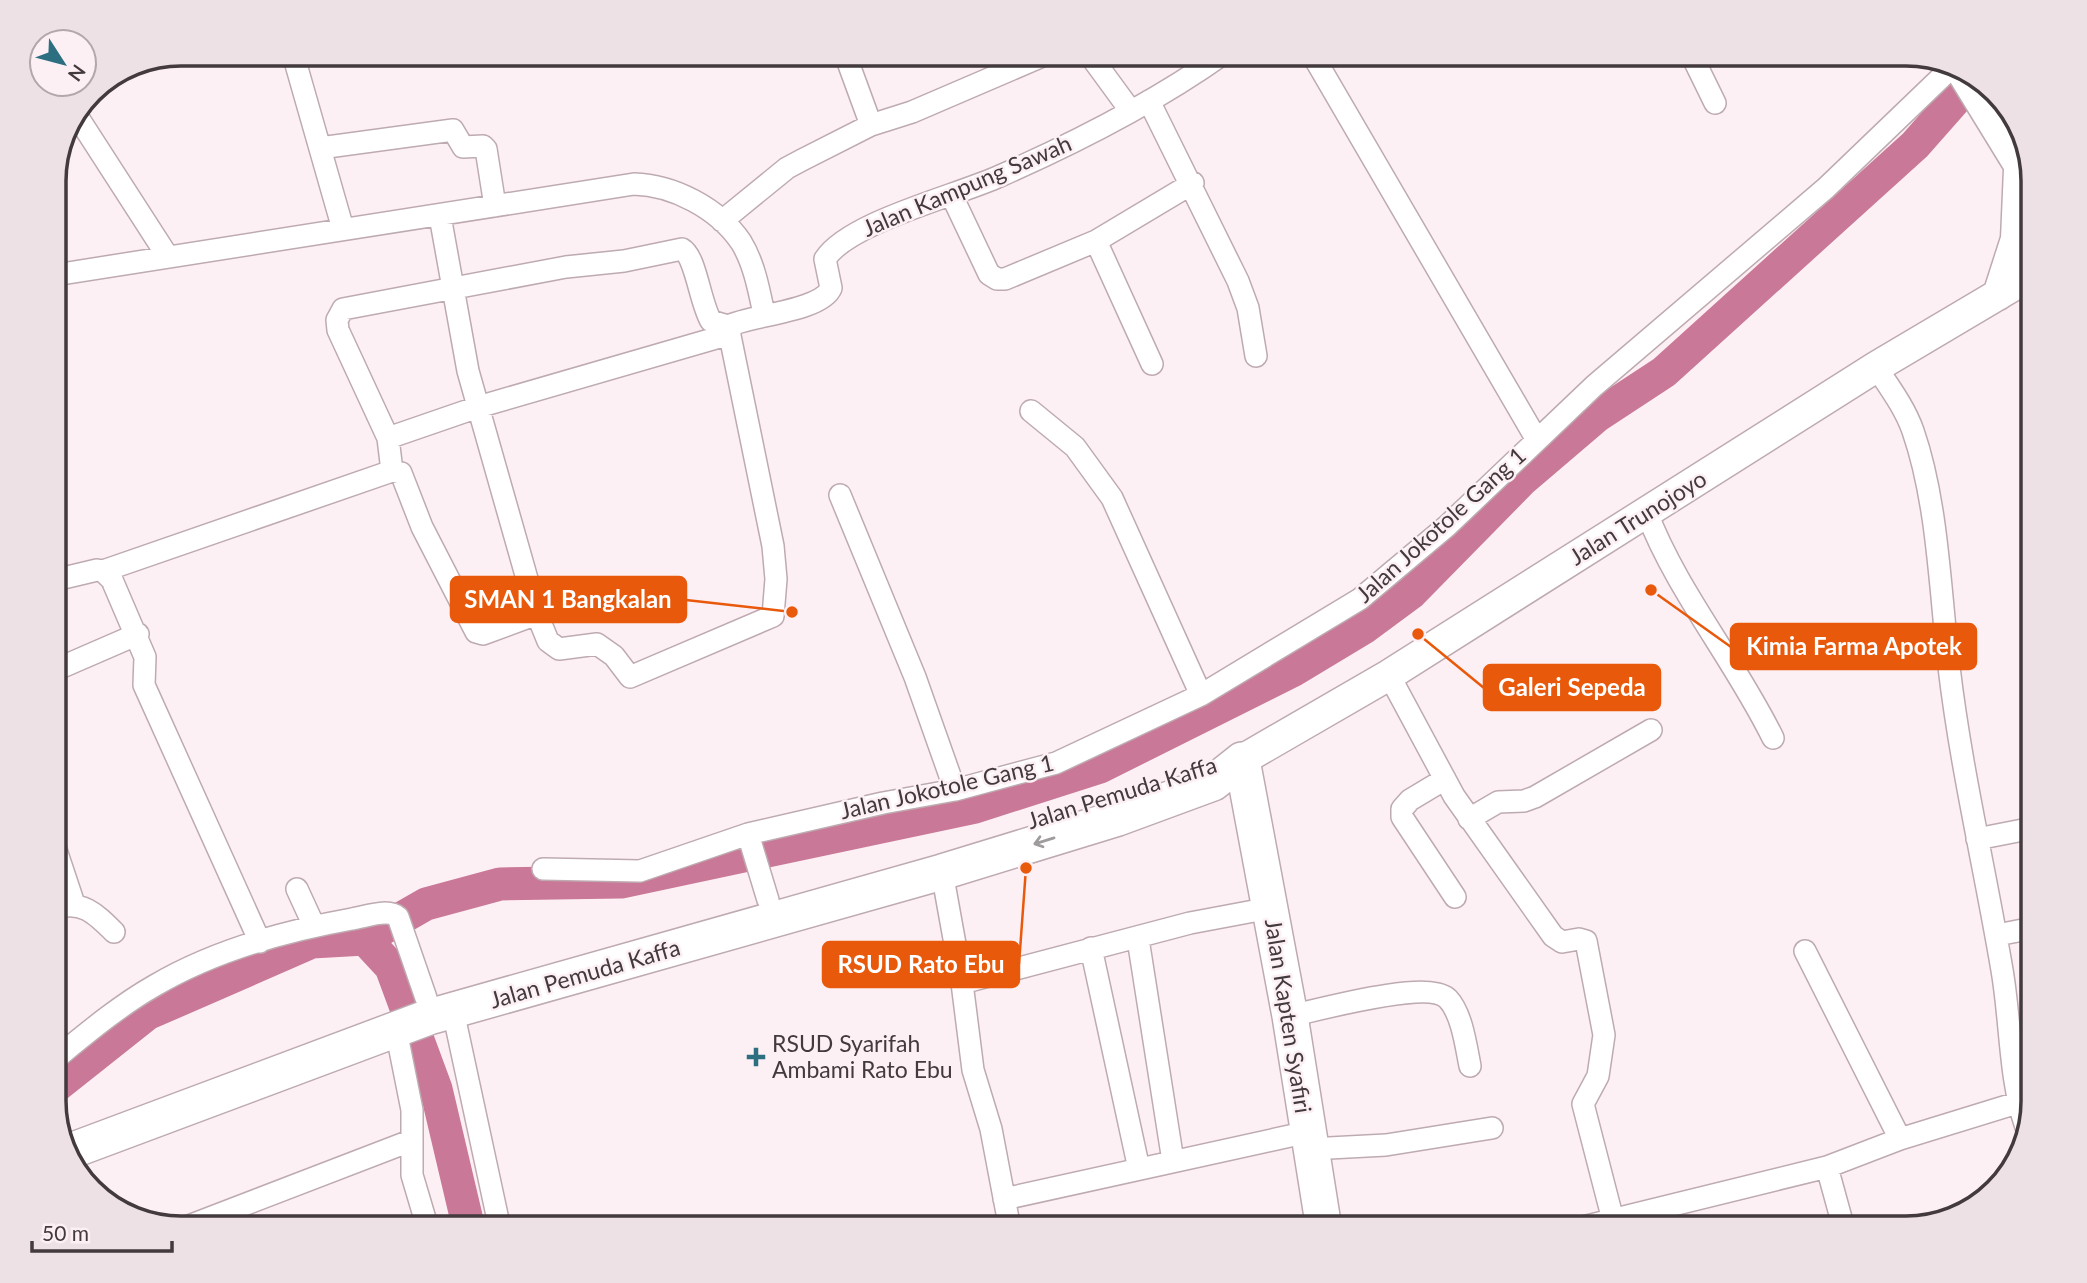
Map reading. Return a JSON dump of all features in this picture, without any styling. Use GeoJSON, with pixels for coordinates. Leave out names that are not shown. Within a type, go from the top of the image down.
{"type":"FeatureCollection","features":[{"type":"Feature","properties":{"kind":"highway","name":"Jalan Kapten Syafiri"},"geometry":{"type":"LineString","coordinates":[[1242,760],[1290,1016],[1322,1216]]}},
{"type":"Feature","properties":{"kind":"highway","name":"Jalan Pemuda Kaffa"},"geometry":{"type":"LineString","coordinates":[[417,1013],[942,873],[1118,818],[1213,783],[1242,760]]}},
{"type":"Feature","properties":{"kind":"highway","name":"Jalan Pemuda Kaffa"},"geometry":{"type":"LineString","coordinates":[[77,1148],[299,1057],[417,1013],[583,957],[848,878],[1209,763],[1242,760]]}},
{"type":"Feature","properties":{"kind":"highway","name":"Jalan Pemuda Kaffa"},"geometry":{"type":"LineString","coordinates":[[71,1132],[299,1057]]}},
{"type":"Feature","properties":{"kind":"main road"},"geometry":{"type":"LineString","coordinates":[[1972,88],[2019,166]]}},
{"type":"Feature","properties":{"kind":"main road"},"geometry":{"type":"LineString","coordinates":[[1998,295],[2016,239],[2020,214]]}},
{"type":"Feature","properties":{"kind":"main road","name":"Jalan Trunojoyo"},"geometry":{"type":"LineString","coordinates":[[1242,760],[1389,675],[1876,367],[2020,281]]}},
{"type":"Feature","properties":{"kind":"street"},"geometry":{"type":"LineString","coordinates":[[296,66],[343,229]]}},
{"type":"Feature","properties":{"kind":"street"},"geometry":{"type":"LineString","coordinates":[[849,66],[871,125]]}},
{"type":"Feature","properties":{"kind":"street"},"geometry":{"type":"LineString","coordinates":[[722,220],[787,168],[871,125],[912,113],[1020,66]]}},
{"type":"Feature","properties":{"kind":"street"},"geometry":{"type":"LineString","coordinates":[[1101,66],[1140,106],[1193,183],[1248,308],[1256,356]]}},
{"type":"Feature","properties":{"kind":"street","name":"Jalan Kampung Sawah"},"geometry":{"type":"LineString","coordinates":[[388,438],[478,407],[729,330],[764,314],[789,310],[826,296],[831,288],[825,259],[848,236],[862,228],[952,196],[1077,140],[1140,106],[1204,66]]}},
{"type":"Feature","properties":{"kind":"street"},"geometry":{"type":"LineString","coordinates":[[1319,66],[1537,440]]}},
{"type":"Feature","properties":{"kind":"street"},"geometry":{"type":"LineString","coordinates":[[1697,66],[1716,103]]}},
{"type":"Feature","properties":{"kind":"street","name":"Jalan Jokotole Gang 1"},"geometry":{"type":"LineString","coordinates":[[543,869],[640,871],[749,838],[955,790],[1056,763],[1201,695],[1360,600],[1447,526],[1594,386],[1817,196],[1945,73]]}},
{"type":"Feature","properties":{"kind":"street"},"geometry":{"type":"LineString","coordinates":[[82,124],[168,257]]}},
{"type":"Feature","properties":{"kind":"street"},"geometry":{"type":"LineString","coordinates":[[320,148],[453,130],[463,147],[483,146],[486,149],[495,206]]}},
{"type":"Feature","properties":{"kind":"street"},"geometry":{"type":"LineString","coordinates":[[952,196],[989,274],[997,279],[1005,279],[1096,241],[1193,183]]}},
{"type":"Feature","properties":{"kind":"street"},"geometry":{"type":"LineString","coordinates":[[67,273],[634,184],[658,185],[673,190],[722,220],[741,242],[758,281],[764,314]]}},
{"type":"Feature","properties":{"kind":"street"},"geometry":{"type":"LineString","coordinates":[[392,471],[388,438],[338,330],[337,320],[343,309],[453,288],[682,249],[690,255],[705,312],[711,321],[729,330],[774,554],[776,579],[773,616],[630,677],[614,656],[597,644],[559,649],[553,646],[537,614],[468,371],[453,288],[440,216]]}},
{"type":"Feature","properties":{"kind":"street"},"geometry":{"type":"LineString","coordinates":[[1096,241],[1152,364]]}},
{"type":"Feature","properties":{"kind":"street"},"geometry":{"type":"LineString","coordinates":[[1876,367],[1903,408],[1920,457],[1939,570],[1951,684],[2021,1077]]}},
{"type":"Feature","properties":{"kind":"street"},"geometry":{"type":"LineString","coordinates":[[1031,411],[1075,447],[1112,498],[1129,530],[1201,695]]}},
{"type":"Feature","properties":{"kind":"street"},"geometry":{"type":"LineString","coordinates":[[67,577],[89,571],[103,571],[392,471],[401,473],[406,480],[422,527],[476,632],[483,634],[537,614]]}},
{"type":"Feature","properties":{"kind":"street"},"geometry":{"type":"LineString","coordinates":[[840,495],[915,677],[955,790]]}},
{"type":"Feature","properties":{"kind":"street"},"geometry":{"type":"LineString","coordinates":[[1647,513],[1662,548],[1714,632],[1773,738]]}},
{"type":"Feature","properties":{"kind":"street"},"geometry":{"type":"LineString","coordinates":[[103,571],[112,580],[138,634],[146,662],[144,685],[260,942]]}},
{"type":"Feature","properties":{"kind":"street"},"geometry":{"type":"LineString","coordinates":[[67,664],[138,634]]}},
{"type":"Feature","properties":{"kind":"street"},"geometry":{"type":"LineString","coordinates":[[1389,675],[1469,819],[1553,936],[1562,942],[1579,939],[1586,942],[1604,1035],[1598,1076],[1583,1104],[1612,1216]]}},
{"type":"Feature","properties":{"kind":"street"},"geometry":{"type":"LineString","coordinates":[[1469,819],[1498,802],[1524,802],[1535,797],[1651,730]]}},
{"type":"Feature","properties":{"kind":"street"},"geometry":{"type":"LineString","coordinates":[[1445,779],[1410,800],[1402,809],[1402,817],[1455,897]]}},
{"type":"Feature","properties":{"kind":"street"},"geometry":{"type":"LineString","coordinates":[[1977,839],[2021,830]]}},
{"type":"Feature","properties":{"kind":"street"},"geometry":{"type":"LineString","coordinates":[[749,838],[768,900]]}},
{"type":"Feature","properties":{"kind":"street"},"geometry":{"type":"LineString","coordinates":[[942,873],[962,983],[973,1070],[991,1129],[1007,1216]]}},
{"type":"Feature","properties":{"kind":"street"},"geometry":{"type":"LineString","coordinates":[[297,889],[314,926]]}},
{"type":"Feature","properties":{"kind":"street"},"geometry":{"type":"LineString","coordinates":[[67,907],[97,915],[114,932]]}},
{"type":"Feature","properties":{"kind":"street"},"geometry":{"type":"LineString","coordinates":[[962,983],[1091,948],[1138,939],[1190,923],[1270,908]]}},
{"type":"Feature","properties":{"kind":"street"},"geometry":{"type":"LineString","coordinates":[[67,1050],[154,986],[189,968],[314,926],[389,913],[400,921],[417,1013],[495,1216]]}},
{"type":"Feature","properties":{"kind":"street"},"geometry":{"type":"LineString","coordinates":[[1997,935],[2021,930]]}},
{"type":"Feature","properties":{"kind":"street"},"geometry":{"type":"LineString","coordinates":[[1138,939],[1173,1161]]}},
{"type":"Feature","properties":{"kind":"street"},"geometry":{"type":"LineString","coordinates":[[1091,948],[1139,1169]]}},
{"type":"Feature","properties":{"kind":"street"},"geometry":{"type":"LineString","coordinates":[[1805,951],[1900,1139]]}},
{"type":"Feature","properties":{"kind":"street"},"geometry":{"type":"LineString","coordinates":[[1290,1016],[1406,994],[1429,991],[1443,994],[1451,1001],[1456,1014],[1470,1066]]}},
{"type":"Feature","properties":{"kind":"street"},"geometry":{"type":"LineString","coordinates":[[417,1013],[410,1141],[412,1175],[424,1216]]}},
{"type":"Feature","properties":{"kind":"street"},"geometry":{"type":"LineString","coordinates":[[1629,1216],[1827,1167],[1900,1139],[2021,1100]]}},
{"type":"Feature","properties":{"kind":"street"},"geometry":{"type":"LineString","coordinates":[[1004,1199],[1173,1161],[1309,1140],[1386,1145],[1492,1128]]}},
{"type":"Feature","properties":{"kind":"street"},"geometry":{"type":"LineString","coordinates":[[215,1216],[410,1141]]}},
{"type":"Feature","properties":{"kind":"street"},"geometry":{"type":"LineString","coordinates":[[1827,1167],[1840,1216]]}},
{"type":"Feature","properties":{"kind":"waterway"},"geometry":{"type":"LineString","coordinates":[[365,939],[426,904],[500,884],[621,882],[975,807],[1100,767],[1292,671],[1365,627],[1411,593],[1522,480],[1597,416],[1664,372],[1915,145],[1968,85]]}},
{"type":"Feature","properties":{"kind":"waterway"},"geometry":{"type":"LineString","coordinates":[[67,1077],[147,1014],[312,942],[365,939],[391,967],[436,1089],[466,1216]]}},
{"type":"Feature","properties":{"kind":"place","name":"Kimia Farma Apotek"},"geometry":{"type":"Point","coordinates":[1651,590]}},
{"type":"Feature","properties":{"kind":"place","name":"SMAN 1 Bangkalan"},"geometry":{"type":"Point","coordinates":[792,612]}},
{"type":"Feature","properties":{"kind":"place","name":"Galeri Sepeda"},"geometry":{"type":"Point","coordinates":[1418,634]}},
{"type":"Feature","properties":{"kind":"place","name":"RSUD Rato Ebu"},"geometry":{"type":"Point","coordinates":[1026,868]}},
{"type":"Feature","properties":{"kind":"place","name":"RSUD Syarifah Ambami Rato Ebu"},"geometry":{"type":"Point","coordinates":[756,1057]}}]}
